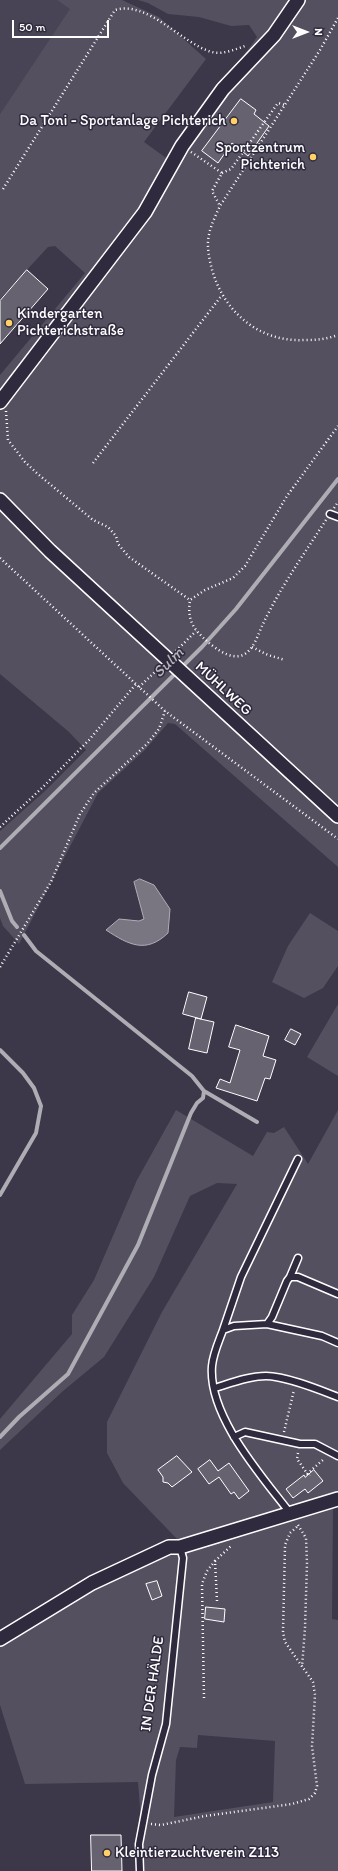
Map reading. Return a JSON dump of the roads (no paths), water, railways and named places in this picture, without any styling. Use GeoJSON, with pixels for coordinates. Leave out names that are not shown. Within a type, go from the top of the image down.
{"type":"FeatureCollection","features":[{"type":"Feature","properties":{"kind":"street"},"geometry":{"type":"LineString","coordinates":[[3,398],[145,212],[182,146],[223,90],[274,35],[298,0]]}},
{"type":"Feature","properties":{"kind":"street","name":"MÜHLWEG"},"geometry":{"type":"LineString","coordinates":[[0,500],[50,551],[338,816]]}},
{"type":"Feature","properties":{"kind":"street"},"geometry":{"type":"LineString","coordinates":[[0,1639],[42,1612],[92,1583],[169,1547],[180,1547],[338,1499]]}},
{"type":"Feature","properties":{"kind":"lane"},"geometry":{"type":"LineString","coordinates":[[330,514],[338,517]]}},
{"type":"Feature","properties":{"kind":"lane"},"geometry":{"type":"LineString","coordinates":[[290,1513],[234,1437],[223,1416],[215,1388],[212,1366],[241,1277],[298,1159]]}},
{"type":"Feature","properties":{"kind":"lane"},"geometry":{"type":"LineString","coordinates":[[267,1324],[272,1317],[298,1258]]}},
{"type":"Feature","properties":{"kind":"lane"},"geometry":{"type":"LineString","coordinates":[[290,1277],[298,1277],[338,1294]]}},
{"type":"Feature","properties":{"kind":"lane"},"geometry":{"type":"LineString","coordinates":[[223,1330],[234,1326],[267,1324],[322,1336],[338,1343]]}},
{"type":"Feature","properties":{"kind":"lane"},"geometry":{"type":"LineString","coordinates":[[215,1388],[248,1378],[267,1376],[296,1382],[338,1397]]}},
{"type":"Feature","properties":{"kind":"lane"},"geometry":{"type":"LineString","coordinates":[[234,1437],[245,1432],[300,1444],[315,1444],[338,1456]]}},
{"type":"Feature","properties":{"kind":"lane","name":"IN DER HÄLDE"},"geometry":{"type":"LineString","coordinates":[[140,1871],[139,1844],[152,1775],[166,1724],[183,1558],[180,1547]]}},
{"type":"Feature","properties":{"kind":"waterway","name":"Sulm"},"geometry":{"type":"LineString","coordinates":[[0,848],[202,647],[236,609],[338,479]]}},
{"type":"Feature","properties":{"kind":"waterway"},"geometry":{"type":"LineString","coordinates":[[0,891],[12,921],[17,927]]}},
{"type":"Feature","properties":{"kind":"waterway"},"geometry":{"type":"LineString","coordinates":[[24,935],[36,951],[192,1076],[204,1091],[257,1122]]}},
{"type":"Feature","properties":{"kind":"waterway"},"geometry":{"type":"LineString","coordinates":[[0,1050],[23,1073],[34,1088],[41,1106],[36,1133],[0,1195]]}},
{"type":"Feature","properties":{"kind":"waterway"},"geometry":{"type":"LineString","coordinates":[[0,1437],[19,1417],[68,1374],[138,1245],[191,1113],[197,1103],[203,1098],[204,1091]]}},
{"type":"Feature","properties":{"kind":"place","name":"Da Toni - Sportanlage Pichterich"},"geometry":{"type":"Point","coordinates":[234,121]}},
{"type":"Feature","properties":{"kind":"place","name":"Sportzentrum Pichterich"},"geometry":{"type":"Point","coordinates":[313,157]}},
{"type":"Feature","properties":{"kind":"place","name":"Kindergarten Pichterichstraße"},"geometry":{"type":"Point","coordinates":[9,323]}},
{"type":"Feature","properties":{"kind":"place","name":"Kleintierzuchtverein Z113"},"geometry":{"type":"Point","coordinates":[107,1853]}}]}
